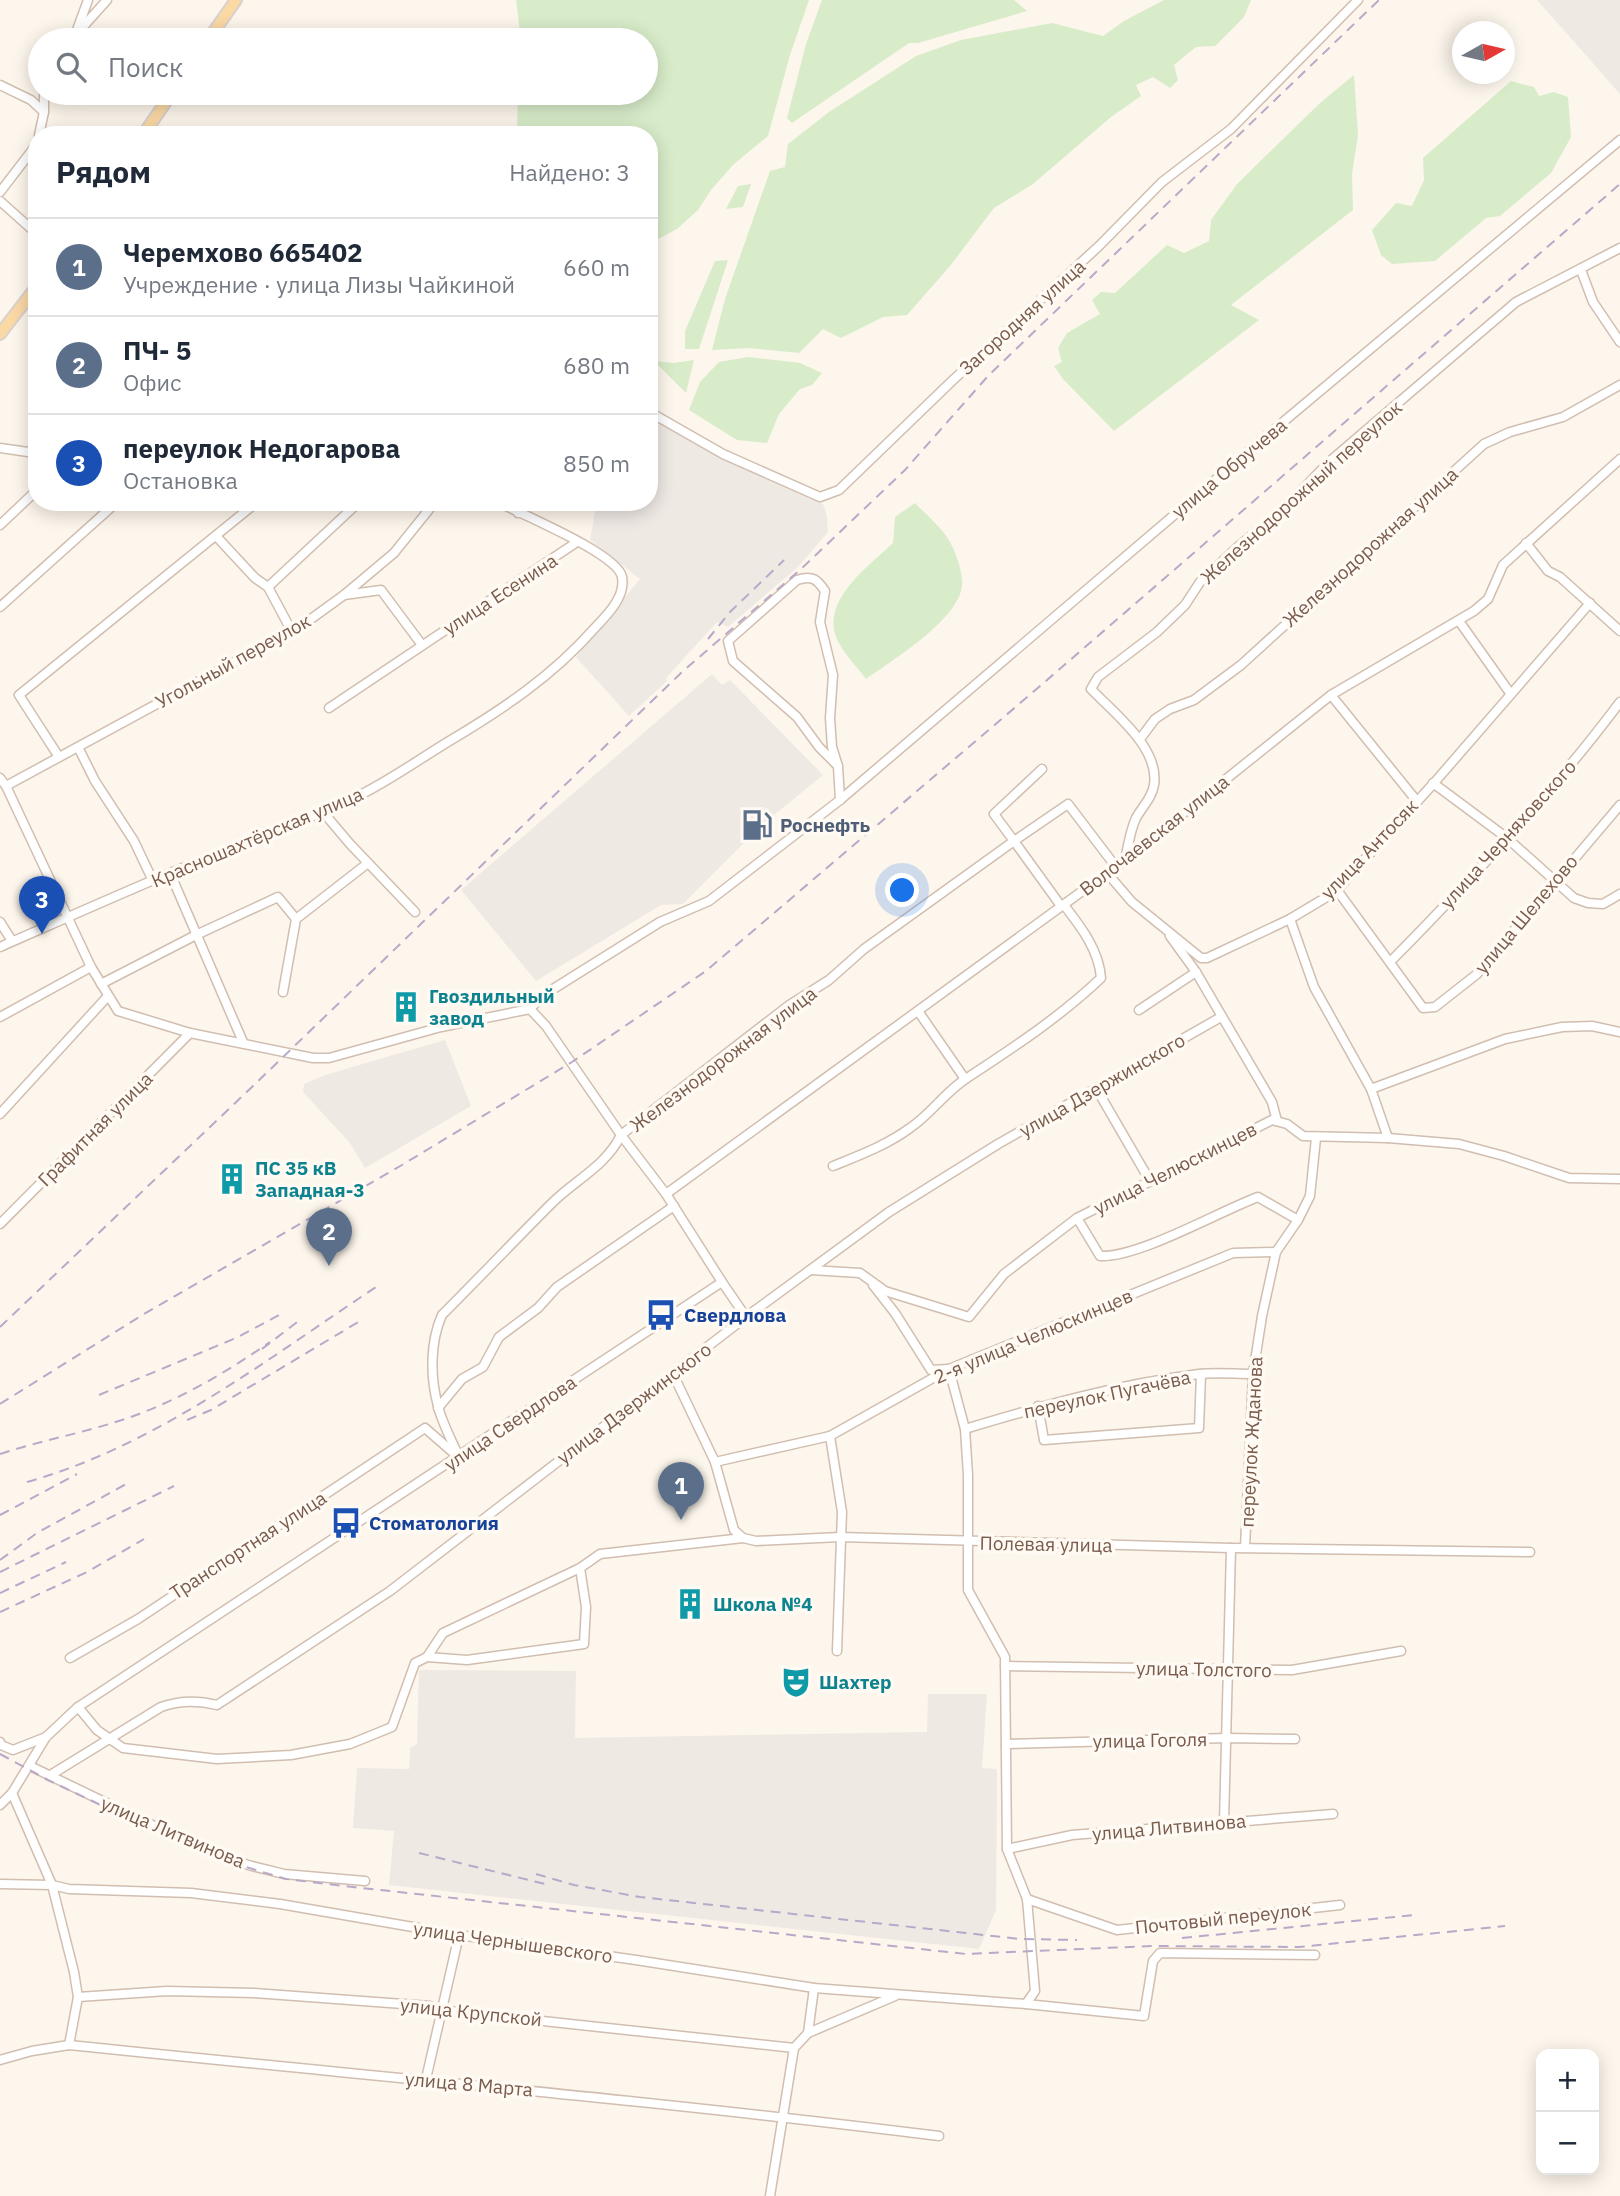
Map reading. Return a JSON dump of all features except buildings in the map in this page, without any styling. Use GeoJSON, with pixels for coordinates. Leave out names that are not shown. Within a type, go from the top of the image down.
{"type":"FeatureCollection","features":[{"type":"Feature","properties":{"kind":"main road"},"geometry":{"type":"LineString","coordinates":[[216,28],[236,0]]}},
{"type":"Feature","properties":{"kind":"main road"},"geometry":{"type":"LineString","coordinates":[[149,126],[164,105]]}},
{"type":"Feature","properties":{"kind":"main road"},"geometry":{"type":"LineString","coordinates":[[0,334],[28,298]]}},
{"type":"Feature","properties":{"kind":"street"},"geometry":{"type":"LineString","coordinates":[[77,28],[88,0]]}},
{"type":"Feature","properties":{"kind":"street"},"geometry":{"type":"LineString","coordinates":[[82,28],[107,0]]}},
{"type":"Feature","properties":{"kind":"street","name":"Загородняя улица"},"geometry":{"type":"LineString","coordinates":[[658,417],[723,454],[820,497],[839,490],[953,380],[1099,246],[1162,182],[1231,129],[1358,0]]}},
{"type":"Feature","properties":{"kind":"street"},"geometry":{"type":"LineString","coordinates":[[0,85],[28,99]]}},
{"type":"Feature","properties":{"kind":"street"},"geometry":{"type":"LineString","coordinates":[[36,105],[44,112]]}},
{"type":"Feature","properties":{"kind":"street"},"geometry":{"type":"LineString","coordinates":[[41,126],[44,105]]}},
{"type":"Feature","properties":{"kind":"street","name":"улица Обручева"},"geometry":{"type":"LineString","coordinates":[[530,1009],[541,996],[660,922],[709,901],[840,800],[1289,417],[1620,140]]}},
{"type":"Feature","properties":{"kind":"street"},"geometry":{"type":"LineString","coordinates":[[0,192],[28,156]]}},
{"type":"Feature","properties":{"kind":"street"},"geometry":{"type":"LineString","coordinates":[[0,201],[28,226]]}},
{"type":"Feature","properties":{"kind":"street"},"geometry":{"type":"LineString","coordinates":[[1620,248],[1581,270],[1593,302],[1620,342]]}},
{"type":"Feature","properties":{"kind":"street","name":"Железнодорожный переулок"},"geometry":{"type":"LineString","coordinates":[[1140,739],[1091,689],[1098,677],[1157,632],[1185,605],[1200,582],[1242,543],[1276,517],[1329,462],[1516,302],[1581,270]]}},
{"type":"Feature","properties":{"kind":"street","name":"Железнодорожная улица"},"geometry":{"type":"LineString","coordinates":[[1140,739],[1154,719],[1170,709],[1194,700],[1241,665],[1484,444],[1510,432],[1563,417],[1620,385]]}},
{"type":"Feature","properties":{"kind":"street"},"geometry":{"type":"LineString","coordinates":[[0,448],[28,452]]}},
{"type":"Feature","properties":{"kind":"street","name":"Волочаевская улица"},"geometry":{"type":"LineString","coordinates":[[666,1194],[1116,867],[1331,695],[1459,621],[1488,599],[1503,565],[1620,459]]}},
{"type":"Feature","properties":{"kind":"street"},"geometry":{"type":"LineString","coordinates":[[0,525],[28,499]]}},
{"type":"Feature","properties":{"kind":"street"},"geometry":{"type":"LineString","coordinates":[[0,607],[107,511]]}},
{"type":"Feature","properties":{"kind":"street"},"geometry":{"type":"LineString","coordinates":[[59,758],[19,695],[246,511]]}},
{"type":"Feature","properties":{"kind":"street"},"geometry":{"type":"LineString","coordinates":[[268,587],[349,511]]}},
{"type":"Feature","properties":{"kind":"street","name":"Угольный переулок"},"geometry":{"type":"LineString","coordinates":[[6,786],[304,624],[394,553],[428,511]]}},
{"type":"Feature","properties":{"kind":"street"},"geometry":{"type":"LineString","coordinates":[[514,511],[577,542]]}},
{"type":"Feature","properties":{"kind":"street"},"geometry":{"type":"LineString","coordinates":[[216,536],[268,587],[291,631]]}},
{"type":"Feature","properties":{"kind":"street","name":"Красношахтёрская улица"},"geometry":{"type":"LineString","coordinates":[[0,947],[170,873],[256,841],[363,793],[476,726],[542,680],[591,632],[613,607],[621,591],[622,578],[618,568],[597,551],[577,542]]}},
{"type":"Feature","properties":{"kind":"street","name":"улица Есенина"},"geometry":{"type":"LineString","coordinates":[[422,645],[497,598],[577,542]]}},
{"type":"Feature","properties":{"kind":"street"},"geometry":{"type":"LineString","coordinates":[[1525,543],[1548,571],[1560,576],[1620,631]]}},
{"type":"Feature","properties":{"kind":"street"},"geometry":{"type":"LineString","coordinates":[[838,766],[819,747],[797,717],[733,661],[728,641],[797,580],[807,576],[817,579],[825,591],[820,622],[833,676],[830,718],[832,747],[838,766],[840,800]]}},
{"type":"Feature","properties":{"kind":"street"},"geometry":{"type":"LineString","coordinates":[[329,708],[422,645],[381,590],[344,595]]}},
{"type":"Feature","properties":{"kind":"street","name":"улица Антосяк"},"geometry":{"type":"LineString","coordinates":[[1107,873],[1132,902],[1196,954],[1207,958],[1313,907],[1337,890],[1591,603]]}},
{"type":"Feature","properties":{"kind":"street"},"geometry":{"type":"LineString","coordinates":[[1459,621],[1510,694]]}},
{"type":"Feature","properties":{"kind":"street"},"geometry":{"type":"LineString","coordinates":[[1331,695],[1416,800]]}},
{"type":"Feature","properties":{"kind":"street","name":"улица Черняховского"},"geometry":{"type":"LineString","coordinates":[[1390,962],[1507,838],[1587,746],[1620,702]]}},
{"type":"Feature","properties":{"kind":"street"},"geometry":{"type":"LineString","coordinates":[[1125,860],[1133,825],[1154,785],[1154,767],[1140,739]]}},
{"type":"Feature","properties":{"kind":"street"},"geometry":{"type":"LineString","coordinates":[[78,747],[95,781],[134,841],[153,881]]}},
{"type":"Feature","properties":{"kind":"street"},"geometry":{"type":"LineString","coordinates":[[833,1166],[879,1148],[912,1128],[965,1079],[1041,1029],[1101,978],[1100,964],[1086,933],[994,814],[1042,769]]}},
{"type":"Feature","properties":{"kind":"street"},"geometry":{"type":"LineString","coordinates":[[0,778],[91,967],[118,1011],[190,1033],[313,1058],[329,1058],[442,1027],[530,1009],[546,1026],[621,1135],[666,1194],[746,1317]]}},
{"type":"Feature","properties":{"kind":"street"},"geometry":{"type":"LineString","coordinates":[[1433,783],[1507,838],[1574,898],[1602,904],[1620,894]]}},
{"type":"Feature","properties":{"kind":"street","name":"Железнодорожная улица"},"geometry":{"type":"LineString","coordinates":[[459,1457],[438,1408],[434,1380],[434,1333],[442,1315],[555,1200],[593,1170],[621,1135],[788,1006],[829,980],[864,949],[1068,804],[1116,867]]}},
{"type":"Feature","properties":{"kind":"street","name":"улица Шелехово"},"geometry":{"type":"LineString","coordinates":[[1390,962],[1423,1008],[1436,1007],[1477,974],[1620,805]]}},
{"type":"Feature","properties":{"kind":"street"},"geometry":{"type":"LineString","coordinates":[[323,812],[415,912]]}},
{"type":"Feature","properties":{"kind":"street"},"geometry":{"type":"LineString","coordinates":[[283,992],[296,919],[368,863]]}},
{"type":"Feature","properties":{"kind":"street"},"geometry":{"type":"LineString","coordinates":[[170,873],[243,1042]]}},
{"type":"Feature","properties":{"kind":"street"},"geometry":{"type":"LineString","coordinates":[[1337,890],[1390,962]]}},
{"type":"Feature","properties":{"kind":"street"},"geometry":{"type":"LineString","coordinates":[[101,985],[196,935],[278,897],[296,919]]}},
{"type":"Feature","properties":{"kind":"street"},"geometry":{"type":"LineString","coordinates":[[1290,919],[1314,987],[1371,1089],[1388,1138]]}},
{"type":"Feature","properties":{"kind":"street"},"geometry":{"type":"LineString","coordinates":[[0,922],[12,942]]}},
{"type":"Feature","properties":{"kind":"street"},"geometry":{"type":"LineString","coordinates":[[1161,924],[1196,972],[1272,1102],[1277,1121]]}},
{"type":"Feature","properties":{"kind":"street"},"geometry":{"type":"LineString","coordinates":[[0,1017],[91,967]]}},
{"type":"Feature","properties":{"kind":"street"},"geometry":{"type":"LineString","coordinates":[[1139,1010],[1196,972]]}},
{"type":"Feature","properties":{"kind":"street"},"geometry":{"type":"LineString","coordinates":[[0,1114],[108,996]]}},
{"type":"Feature","properties":{"kind":"street"},"geometry":{"type":"LineString","coordinates":[[918,1011],[965,1079]]}},
{"type":"Feature","properties":{"kind":"street","name":"улица Дзержинского"},"geometry":{"type":"LineString","coordinates":[[49,1776],[161,1706],[175,1702],[200,1701],[216,1705],[390,1591],[746,1317],[889,1212],[935,1182],[1221,1017]]}},
{"type":"Feature","properties":{"kind":"street"},"geometry":{"type":"LineString","coordinates":[[1371,1089],[1505,1039],[1562,1027],[1592,1026],[1620,1032]]}},
{"type":"Feature","properties":{"kind":"street","name":"Графитная улица"},"geometry":{"type":"LineString","coordinates":[[0,1224],[190,1033]]}},
{"type":"Feature","properties":{"kind":"street"},"geometry":{"type":"LineString","coordinates":[[1096,1088],[1150,1181]]}},
{"type":"Feature","properties":{"kind":"street","name":"улица Челюскинцев"},"geometry":{"type":"LineString","coordinates":[[811,1269],[860,1273],[884,1291],[970,1317],[1004,1274],[1077,1218],[1272,1119],[1303,1136],[1388,1138],[1459,1144],[1569,1178],[1620,1179]]}},
{"type":"Feature","properties":{"kind":"street","name":"переулок Жданова"},"geometry":{"type":"LineString","coordinates":[[1245,1548],[1253,1374],[1265,1296],[1276,1252],[1298,1220],[1310,1196],[1316,1138]]}},
{"type":"Feature","properties":{"kind":"street"},"geometry":{"type":"LineString","coordinates":[[1077,1218],[1100,1256],[1109,1257],[1150,1244],[1258,1198],[1298,1220]]}},
{"type":"Feature","properties":{"kind":"street"},"geometry":{"type":"LineString","coordinates":[[438,1408],[462,1379],[483,1367],[499,1337],[538,1308],[557,1287],[674,1206]]}},
{"type":"Feature","properties":{"kind":"street","name":"2-я улица Челюскинцев"},"geometry":{"type":"LineString","coordinates":[[715,1462],[830,1436],[949,1369],[1233,1253],[1276,1252]]}},
{"type":"Feature","properties":{"kind":"street"},"geometry":{"type":"LineString","coordinates":[[871,1281],[931,1370],[949,1369],[965,1429],[968,1475],[968,1590],[1005,1657],[1007,1849],[1027,1899],[1035,1991],[1026,2004]]}},
{"type":"Feature","properties":{"kind":"street","name":"улица Свердлова"},"geometry":{"type":"LineString","coordinates":[[46,1737],[78,1707],[722,1282]]}},
{"type":"Feature","properties":{"kind":"street"},"geometry":{"type":"LineString","coordinates":[[673,1374],[715,1462],[734,1530],[743,1538]]}},
{"type":"Feature","properties":{"kind":"street"},"geometry":{"type":"LineString","coordinates":[[1038,1406],[1044,1440],[1199,1429],[1201,1374]]}},
{"type":"Feature","properties":{"kind":"street","name":"переулок Пугачёва"},"geometry":{"type":"LineString","coordinates":[[965,1429],[1038,1406],[1113,1390],[1201,1374],[1253,1374]]}},
{"type":"Feature","properties":{"kind":"street","name":"Транспортная улица"},"geometry":{"type":"LineString","coordinates":[[70,1658],[138,1619],[425,1428],[459,1457]]}},
{"type":"Feature","properties":{"kind":"street"},"geometry":{"type":"LineString","coordinates":[[830,1436],[842,1513],[837,1651]]}},
{"type":"Feature","properties":{"kind":"street","name":"Полевая улица"},"geometry":{"type":"LineString","coordinates":[[427,1657],[443,1633],[580,1568],[600,1554],[743,1538],[756,1541],[841,1537],[1231,1548],[1530,1552]]}},
{"type":"Feature","properties":{"kind":"street"},"geometry":{"type":"LineString","coordinates":[[1224,1822],[1231,1548]]}},
{"type":"Feature","properties":{"kind":"street"},"geometry":{"type":"LineString","coordinates":[[78,1707],[97,1730],[123,1748],[217,1759],[291,1755],[350,1744],[392,1727],[415,1663],[427,1657],[467,1660],[584,1644],[586,1607],[580,1568]]}},
{"type":"Feature","properties":{"kind":"street","name":"улица Толстого"},"geometry":{"type":"LineString","coordinates":[[1005,1666],[1292,1671],[1401,1651]]}},
{"type":"Feature","properties":{"kind":"street"},"geometry":{"type":"LineString","coordinates":[[0,1742],[13,1750],[46,1737]]}},
{"type":"Feature","properties":{"kind":"street"},"geometry":{"type":"LineString","coordinates":[[0,1805],[12,1793],[46,1737]]}},
{"type":"Feature","properties":{"kind":"street","name":"улица Гоголя"},"geometry":{"type":"LineString","coordinates":[[1006,1744],[1227,1738],[1294,1739]]}},
{"type":"Feature","properties":{"kind":"street","name":"улица Литвинова"},"geometry":{"type":"LineString","coordinates":[[30,1766],[177,1837],[248,1865],[284,1874],[365,1881]]}},
{"type":"Feature","properties":{"kind":"street"},"geometry":{"type":"LineString","coordinates":[[12,1793],[52,1885],[74,1972],[78,1997],[69,2045]]}},
{"type":"Feature","properties":{"kind":"street","name":"улица Литвинова"},"geometry":{"type":"LineString","coordinates":[[1007,1849],[1072,1835],[1333,1815]]}},
{"type":"Feature","properties":{"kind":"street","name":"улица Чернышевского"},"geometry":{"type":"LineString","coordinates":[[0,1884],[191,1893],[280,1904],[459,1935],[814,1988],[1144,2016],[1153,1961],[1160,1952],[1315,1955]]}},
{"type":"Feature","properties":{"kind":"street","name":"Почтовый переулок"},"geometry":{"type":"LineString","coordinates":[[1027,1899],[1117,1930],[1340,1905]]}},
{"type":"Feature","properties":{"kind":"street"},"geometry":{"type":"LineString","coordinates":[[426,2079],[459,1935]]}},
{"type":"Feature","properties":{"kind":"street"},"geometry":{"type":"LineString","coordinates":[[808,2033],[814,1988]]}},
{"type":"Feature","properties":{"kind":"street","name":"улица Крупской"},"geometry":{"type":"LineString","coordinates":[[78,1997],[167,1991],[254,1993],[430,2006],[440,2010],[794,2048]]}},
{"type":"Feature","properties":{"kind":"street"},"geometry":{"type":"LineString","coordinates":[[770,2196],[794,2048],[808,2033],[898,1994]]}},
{"type":"Feature","properties":{"kind":"street","name":"улица 8 Марта"},"geometry":{"type":"LineString","coordinates":[[0,2060],[32,2050],[69,2045],[781,2116],[939,2136]]}},
{"type":"Feature","properties":{"kind":"shaded area"},"geometry":{"type":"Polygon","coordinates":[[[1537,0],[1620,0],[1620,94],[1570,37],[1537,0]]]}},
{"type":"Feature","properties":{"kind":"shaded area"},"geometry":{"type":"Polygon","coordinates":[[[658,423],[719,456],[823,504],[828,532],[798,567],[728,627],[717,622],[666,678],[667,681],[629,716],[576,657],[640,579],[590,540],[595,512],[658,511],[658,423]]]}},
{"type":"Feature","properties":{"kind":"shaded area"},"geometry":{"type":"Polygon","coordinates":[[[712,674],[722,685],[730,680],[823,775],[763,824],[683,904],[661,905],[536,981],[461,890],[712,674]]]}},
{"type":"Feature","properties":{"kind":"shaded area"},"geometry":{"type":"Polygon","coordinates":[[[445,1040],[471,1106],[365,1168],[350,1143],[303,1092],[304,1084],[325,1075],[445,1040]]]}},
{"type":"Feature","properties":{"kind":"shaded area"},"geometry":{"type":"Polygon","coordinates":[[[419,1670],[576,1671],[575,1738],[927,1732],[928,1694],[987,1694],[982,1768],[997,1769],[996,1910],[979,1949],[389,1885],[394,1831],[353,1828],[357,1768],[409,1769],[410,1748],[417,1744],[419,1670]]]}},
{"type":"Feature","properties":{"kind":"green space"},"geometry":{"type":"Polygon","coordinates":[[[516,0],[809,0],[790,55],[768,136],[734,164],[698,210],[677,229],[658,239],[658,126],[517,126],[518,105],[658,105],[658,28],[520,28],[516,0]]]}},
{"type":"Feature","properties":{"kind":"green space"},"geometry":{"type":"Polygon","coordinates":[[[822,0],[1014,0],[1027,11],[918,43],[909,43],[792,123],[787,118],[806,44],[822,0]]]}},
{"type":"Feature","properties":{"kind":"green space"},"geometry":{"type":"Polygon","coordinates":[[[1164,0],[1251,0],[1244,17],[1215,46],[1196,47],[1174,65],[1178,80],[1170,88],[1153,77],[1136,85],[1141,96],[1111,117],[1033,184],[994,208],[950,266],[907,315],[883,317],[841,338],[823,329],[799,353],[749,348],[712,350],[725,299],[770,171],[785,167],[788,144],[829,112],[916,56],[961,40],[1052,23],[1103,36],[1124,21],[1164,0]]]}},
{"type":"Feature","properties":{"kind":"green space"},"geometry":{"type":"Polygon","coordinates":[[[1354,75],[1358,135],[1352,174],[1353,210],[1231,305],[1259,320],[1114,431],[1063,379],[1054,366],[1062,362],[1058,348],[1067,333],[1100,314],[1092,300],[1101,292],[1115,293],[1167,245],[1184,253],[1209,241],[1211,220],[1237,184],[1320,103],[1354,75]]]}},
{"type":"Feature","properties":{"kind":"green space"},"geometry":{"type":"Polygon","coordinates":[[[1515,82],[1534,87],[1539,96],[1554,92],[1568,97],[1571,137],[1551,173],[1500,216],[1486,218],[1435,261],[1392,264],[1381,255],[1372,230],[1396,203],[1412,206],[1424,180],[1423,158],[1508,84],[1515,82]]]}},
{"type":"Feature","properties":{"kind":"green space"},"geometry":{"type":"Polygon","coordinates":[[[751,184],[743,207],[726,209],[738,186],[751,184]]]}},
{"type":"Feature","properties":{"kind":"green space"},"geometry":{"type":"Polygon","coordinates":[[[728,260],[699,349],[685,349],[685,331],[715,261],[728,260]]]}},
{"type":"Feature","properties":{"kind":"green space"},"geometry":{"type":"Polygon","coordinates":[[[748,357],[800,363],[822,373],[812,385],[800,389],[779,414],[767,443],[737,440],[689,410],[700,382],[719,362],[748,357]]]}},
{"type":"Feature","properties":{"kind":"green space"},"geometry":{"type":"Polygon","coordinates":[[[694,360],[686,393],[658,365],[658,361],[673,363],[694,360]]]}},
{"type":"Feature","properties":{"kind":"green space"},"geometry":{"type":"Polygon","coordinates":[[[915,503],[948,538],[959,565],[962,586],[958,599],[937,625],[866,679],[840,645],[834,630],[834,615],[848,588],[893,543],[895,517],[915,503]]]}},
{"type":"Feature","properties":{"kind":"railway"},"geometry":{"type":"LineString","coordinates":[[0,1327],[682,672],[800,570],[905,470],[988,376],[1379,0]]}},
{"type":"Feature","properties":{"kind":"railway"},"geometry":{"type":"LineString","coordinates":[[0,1404],[144,1314],[402,1165],[572,1062],[706,971],[1620,184]]}},
{"type":"Feature","properties":{"kind":"railway"},"geometry":{"type":"LineString","coordinates":[[708,639],[730,612],[784,560]]}},
{"type":"Feature","properties":{"kind":"railway"},"geometry":{"type":"LineString","coordinates":[[27,1482],[75,1466],[166,1423],[253,1370],[379,1285]]}},
{"type":"Feature","properties":{"kind":"railway"},"geometry":{"type":"LineString","coordinates":[[99,1395],[236,1338],[281,1314]]}},
{"type":"Feature","properties":{"kind":"railway"},"geometry":{"type":"LineString","coordinates":[[262,1349],[301,1319]]}},
{"type":"Feature","properties":{"kind":"railway"},"geometry":{"type":"LineString","coordinates":[[187,1420],[211,1410],[360,1321]]}},
{"type":"Feature","properties":{"kind":"railway"},"geometry":{"type":"LineString","coordinates":[[0,1454],[105,1425],[156,1407],[206,1382],[270,1342]]}},
{"type":"Feature","properties":{"kind":"railway"},"geometry":{"type":"LineString","coordinates":[[0,1515],[77,1474]]}},
{"type":"Feature","properties":{"kind":"railway"},"geometry":{"type":"LineString","coordinates":[[0,1560],[37,1533],[128,1483]]}},
{"type":"Feature","properties":{"kind":"railway"},"geometry":{"type":"LineString","coordinates":[[0,1572],[174,1486]]}},
{"type":"Feature","properties":{"kind":"railway"},"geometry":{"type":"LineString","coordinates":[[0,1612],[87,1572],[144,1539]]}},
{"type":"Feature","properties":{"kind":"railway"},"geometry":{"type":"LineString","coordinates":[[0,1593],[66,1562]]}},
{"type":"Feature","properties":{"kind":"railway"},"geometry":{"type":"LineString","coordinates":[[0,1754],[50,1781],[209,1856],[286,1879],[353,1887],[966,1954],[1151,1946],[1299,1947],[1505,1926]]}},
{"type":"Feature","properties":{"kind":"railway"},"geometry":{"type":"LineString","coordinates":[[419,1853],[545,1884]]}},
{"type":"Feature","properties":{"kind":"railway"},"geometry":{"type":"LineString","coordinates":[[536,1874],[574,1885],[640,1897],[1020,1939],[1077,1940]]}},
{"type":"Feature","properties":{"kind":"railway"},"geometry":{"type":"LineString","coordinates":[[1182,1938],[1414,1915]]}},
{"type":"Feature","properties":{"kind":"place","name":"Роснефть"},"geometry":{"type":"Point","coordinates":[757,825]}},
{"type":"Feature","properties":{"kind":"place","name":"переулок Недогарова"},"geometry":{"type":"Point","coordinates":[42,934]}},
{"type":"Feature","properties":{"kind":"place","name":"Гвоздильный завод"},"geometry":{"type":"Point","coordinates":[406,1007]}},
{"type":"Feature","properties":{"kind":"place","name":"ПС 35 кВ Западная-3"},"geometry":{"type":"Point","coordinates":[232,1179]}},
{"type":"Feature","properties":{"kind":"place","name":"ПЧ- 5"},"geometry":{"type":"Point","coordinates":[329,1266]}},
{"type":"Feature","properties":{"kind":"place","name":"Свердлова"},"geometry":{"type":"Point","coordinates":[661,1315]}},
{"type":"Feature","properties":{"kind":"place","name":"Черемхово 665402"},"geometry":{"type":"Point","coordinates":[681,1520]}},
{"type":"Feature","properties":{"kind":"place","name":"Стоматология"},"geometry":{"type":"Point","coordinates":[346,1523]}},
{"type":"Feature","properties":{"kind":"place","name":"Школа №4"},"geometry":{"type":"Point","coordinates":[690,1604]}},
{"type":"Feature","properties":{"kind":"place","name":"Шахтер"},"geometry":{"type":"Point","coordinates":[796,1682]}}]}
